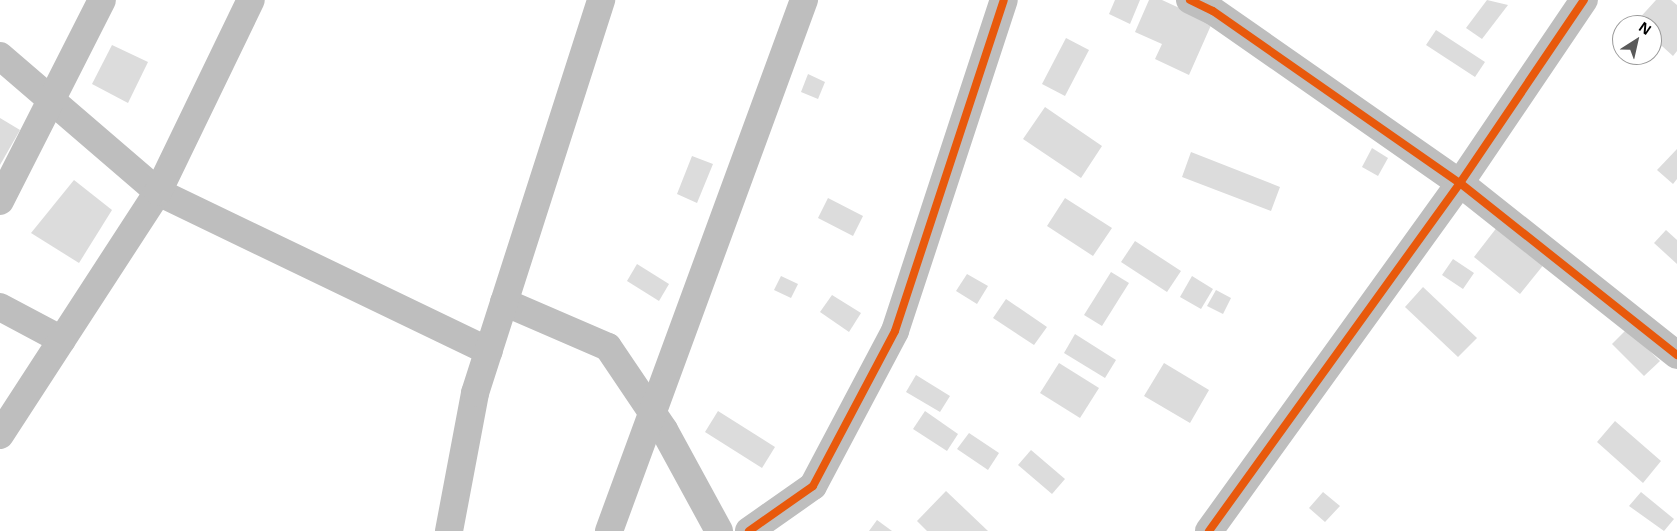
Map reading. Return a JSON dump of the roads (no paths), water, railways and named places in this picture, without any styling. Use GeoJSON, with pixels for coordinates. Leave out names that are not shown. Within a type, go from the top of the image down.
{"type":"FeatureCollection","features":[{"type":"Feature","properties":{"kind":"street"},"geometry":{"type":"LineString","coordinates":[[0,201],[102,0]]}},
{"type":"Feature","properties":{"kind":"street"},"geometry":{"type":"LineString","coordinates":[[0,435],[158,192],[251,0]]}},
{"type":"Feature","properties":{"kind":"street"},"geometry":{"type":"LineString","coordinates":[[449,531],[475,393],[601,0]]}},
{"type":"Feature","properties":{"kind":"street"},"geometry":{"type":"LineString","coordinates":[[609,531],[804,0]]}},
{"type":"Feature","properties":{"kind":"street"},"geometry":{"type":"LineString","coordinates":[[749,531],[813,486],[895,331],[1004,0]]}},
{"type":"Feature","properties":{"kind":"street"},"geometry":{"type":"LineString","coordinates":[[1190,0],[1213,10],[1460,183],[1674,344]]}},
{"type":"Feature","properties":{"kind":"street"},"geometry":{"type":"LineString","coordinates":[[1209,531],[1460,183],[1584,0]]}},
{"type":"Feature","properties":{"kind":"street"},"geometry":{"type":"LineString","coordinates":[[0,56],[158,192],[489,351]]}},
{"type":"Feature","properties":{"kind":"street"},"geometry":{"type":"LineString","coordinates":[[504,302],[608,347],[652,413],[719,531]]}},
{"type":"Feature","properties":{"kind":"street"},"geometry":{"type":"LineString","coordinates":[[0,307],[62,340]]}}]}
